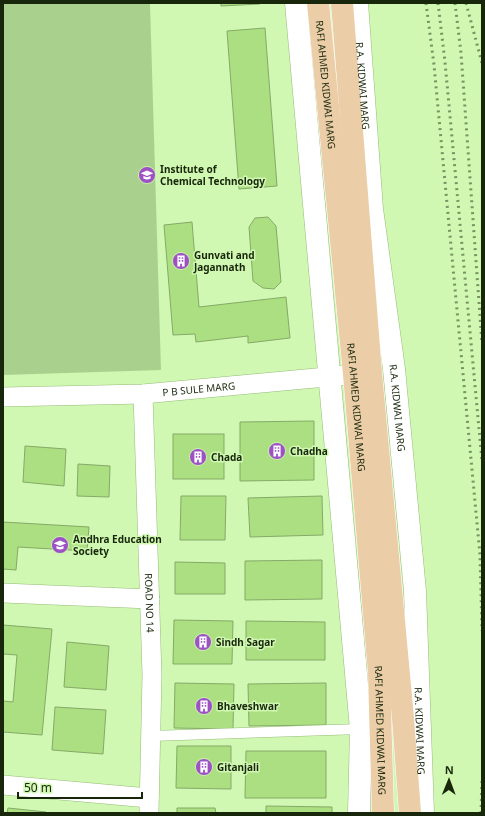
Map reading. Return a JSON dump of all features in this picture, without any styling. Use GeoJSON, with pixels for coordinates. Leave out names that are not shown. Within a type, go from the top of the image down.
{"type":"FeatureCollection","features":[{"type":"Feature","properties":{"kind":"main road","name":"RAFI AHMED KIDWAI MARG"},"geometry":{"type":"LineString","coordinates":[[318,3],[363,373],[379,673],[383,813]]}},
{"type":"Feature","properties":{"kind":"main road"},"geometry":{"type":"LineString","coordinates":[[342,3],[363,373],[403,718],[410,813]]}},
{"type":"Feature","properties":{"kind":"street"},"geometry":{"type":"LineString","coordinates":[[296,3],[362,730],[359,813]]}},
{"type":"Feature","properties":{"kind":"street","name":"R.A. KIDWAI MARG"},"geometry":{"type":"LineString","coordinates":[[357,3],[372,210],[394,369],[415,591],[423,813]]}},
{"type":"Feature","properties":{"kind":"street","name":"P B SULE MARG"},"geometry":{"type":"LineString","coordinates":[[3,397],[143,394],[329,377],[394,369]]}},
{"type":"Feature","properties":{"kind":"street","name":"ROAD NO 14"},"geometry":{"type":"LineString","coordinates":[[143,394],[152,675],[149,806]]}},
{"type":"Feature","properties":{"kind":"street"},"geometry":{"type":"LineString","coordinates":[[3,593],[150,599]]}},
{"type":"Feature","properties":{"kind":"street"},"geometry":{"type":"LineString","coordinates":[[3,785],[149,806]]}},
{"type":"Feature","properties":{"kind":"lane"},"geometry":{"type":"LineString","coordinates":[[151,736],[362,730]]}},
{"type":"Feature","properties":{"kind":"green space"},"geometry":{"type":"Polygon","coordinates":[[[3,3],[150,3],[161,370],[3,375],[3,3]]]}},
{"type":"Feature","properties":{"kind":"building"},"geometry":{"type":"Polygon","coordinates":[[[221,3],[260,3],[260,4],[221,6],[221,3]]]}},
{"type":"Feature","properties":{"kind":"building"},"geometry":{"type":"Polygon","coordinates":[[[265,28],[277,186],[239,189],[227,31],[265,28]]]}},
{"type":"Feature","properties":{"kind":"building"},"geometry":{"type":"Polygon","coordinates":[[[268,217],[276,226],[281,282],[274,289],[263,288],[253,281],[249,227],[255,218],[268,217]]]}},
{"type":"Feature","properties":{"kind":"building","name":"Gunvati and Jagannath"},"geometry":{"type":"Polygon","coordinates":[[[192,222],[199,307],[286,297],[290,338],[248,343],[248,336],[196,342],[195,334],[173,335],[164,225],[192,222]]]}},
{"type":"Feature","properties":{"kind":"building","name":"Chadha"},"geometry":{"type":"Polygon","coordinates":[[[314,421],[314,480],[240,481],[240,422],[314,421]]]}},
{"type":"Feature","properties":{"kind":"building","name":"Chada"},"geometry":{"type":"Polygon","coordinates":[[[173,434],[224,434],[224,479],[173,479],[173,434]]]}},
{"type":"Feature","properties":{"kind":"building"},"geometry":{"type":"Polygon","coordinates":[[[25,446],[66,449],[64,486],[23,482],[25,446]]]}},
{"type":"Feature","properties":{"kind":"building"},"geometry":{"type":"Polygon","coordinates":[[[78,464],[110,466],[109,497],[77,496],[78,464]]]}},
{"type":"Feature","properties":{"kind":"building"},"geometry":{"type":"Polygon","coordinates":[[[181,496],[226,496],[225,540],[180,540],[181,496]]]}},
{"type":"Feature","properties":{"kind":"building"},"geometry":{"type":"Polygon","coordinates":[[[322,496],[323,535],[250,537],[248,498],[322,496]]]}},
{"type":"Feature","properties":{"kind":"building"},"geometry":{"type":"Polygon","coordinates":[[[3,522],[89,527],[87,551],[18,547],[16,570],[3,569],[3,522]]]}},
{"type":"Feature","properties":{"kind":"building"},"geometry":{"type":"Polygon","coordinates":[[[322,560],[322,599],[245,600],[245,561],[322,560]]]}},
{"type":"Feature","properties":{"kind":"building"},"geometry":{"type":"Polygon","coordinates":[[[175,562],[225,563],[225,594],[175,594],[175,562]]]}},
{"type":"Feature","properties":{"kind":"building","name":"Sindh Sagar"},"geometry":{"type":"Polygon","coordinates":[[[174,620],[233,621],[232,664],[173,664],[174,620]]]}},
{"type":"Feature","properties":{"kind":"building"},"geometry":{"type":"Polygon","coordinates":[[[246,621],[325,622],[325,660],[246,660],[246,621]]]}},
{"type":"Feature","properties":{"kind":"building"},"geometry":{"type":"Polygon","coordinates":[[[3,625],[52,629],[42,735],[3,732],[3,701],[13,702],[17,655],[3,654],[3,625]]]}},
{"type":"Feature","properties":{"kind":"building"},"geometry":{"type":"Polygon","coordinates":[[[67,642],[109,646],[106,690],[64,687],[67,642]]]}},
{"type":"Feature","properties":{"kind":"building","name":"Bhaveshwar"},"geometry":{"type":"Polygon","coordinates":[[[175,683],[234,684],[233,729],[174,728],[175,683]]]}},
{"type":"Feature","properties":{"kind":"building"},"geometry":{"type":"Polygon","coordinates":[[[326,683],[326,725],[249,726],[248,684],[326,683]]]}},
{"type":"Feature","properties":{"kind":"building"},"geometry":{"type":"Polygon","coordinates":[[[55,707],[106,710],[103,754],[52,750],[55,707]]]}},
{"type":"Feature","properties":{"kind":"building","name":"Gitanjali"},"geometry":{"type":"Polygon","coordinates":[[[177,746],[231,746],[231,789],[176,788],[177,746]]]}},
{"type":"Feature","properties":{"kind":"building"},"geometry":{"type":"Polygon","coordinates":[[[246,751],[326,751],[326,798],[245,798],[246,751]]]}},
{"type":"Feature","properties":{"kind":"building"},"geometry":{"type":"Polygon","coordinates":[[[266,806],[332,807],[332,813],[266,813],[266,806]]]}},
{"type":"Feature","properties":{"kind":"building"},"geometry":{"type":"Polygon","coordinates":[[[8,808],[46,812],[46,813],[7,813],[8,808]]]}},
{"type":"Feature","properties":{"kind":"building"},"geometry":{"type":"Polygon","coordinates":[[[177,808],[215,808],[216,813],[177,813],[177,808]]]}},
{"type":"Feature","properties":{"kind":"railway"},"geometry":{"type":"LineString","coordinates":[[426,3],[434,65],[480,555],[482,631]]}},
{"type":"Feature","properties":{"kind":"railway"},"geometry":{"type":"LineString","coordinates":[[438,3],[445,62],[482,461]]}},
{"type":"Feature","properties":{"kind":"railway"},"geometry":{"type":"LineString","coordinates":[[455,3],[461,53],[482,344]]}},
{"type":"Feature","properties":{"kind":"railway"},"geometry":{"type":"LineString","coordinates":[[466,3],[482,63]]}},
{"type":"Feature","properties":{"kind":"railway"},"geometry":{"type":"LineString","coordinates":[[481,813],[482,779]]}},
{"type":"Feature","properties":{"kind":"place","name":"Institute of Chemical Technology"},"geometry":{"type":"Point","coordinates":[147,175]}},
{"type":"Feature","properties":{"kind":"place","name":"Gunvati and Jagannath"},"geometry":{"type":"Point","coordinates":[181,261]}},
{"type":"Feature","properties":{"kind":"place","name":"Chadha"},"geometry":{"type":"Point","coordinates":[277,451]}},
{"type":"Feature","properties":{"kind":"place","name":"Chada"},"geometry":{"type":"Point","coordinates":[198,457]}},
{"type":"Feature","properties":{"kind":"place","name":"Andhra Education Society"},"geometry":{"type":"Point","coordinates":[60,545]}},
{"type":"Feature","properties":{"kind":"place","name":"Sindh Sagar"},"geometry":{"type":"Point","coordinates":[203,642]}},
{"type":"Feature","properties":{"kind":"place","name":"Bhaveshwar"},"geometry":{"type":"Point","coordinates":[204,706]}},
{"type":"Feature","properties":{"kind":"place","name":"Gitanjali"},"geometry":{"type":"Point","coordinates":[204,767]}}]}
